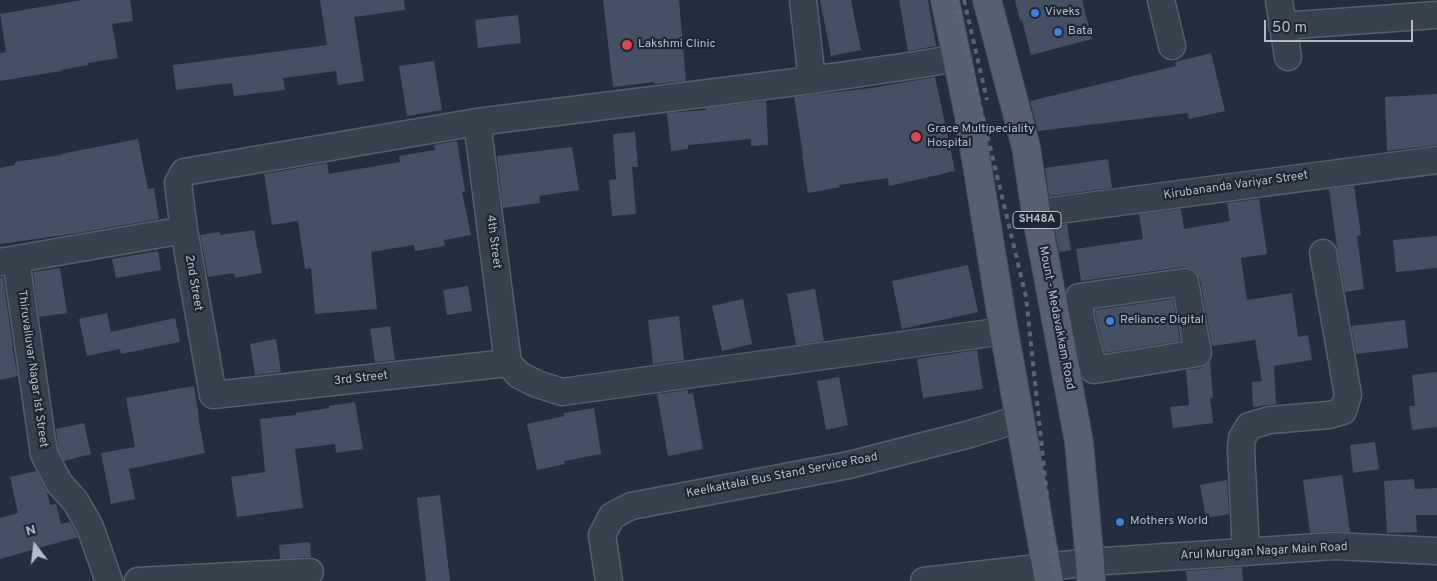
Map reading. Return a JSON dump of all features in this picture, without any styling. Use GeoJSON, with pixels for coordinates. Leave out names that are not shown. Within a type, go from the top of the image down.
{"type":"FeatureCollection","features":[{"type":"Feature","properties":{"kind":"main road"},"geometry":{"type":"LineString","coordinates":[[945,0],[970,116],[1004,331],[1048,574]]}},
{"type":"Feature","properties":{"kind":"main road","name":"Mount - Medavakkam Road"},"geometry":{"type":"LineString","coordinates":[[987,0],[1026,147],[1036,213],[1069,322],[1091,571]]}},
{"type":"Feature","properties":{"kind":"street"},"geometry":{"type":"LineString","coordinates":[[803,0],[812,80]]}},
{"type":"Feature","properties":{"kind":"street"},"geometry":{"type":"LineString","coordinates":[[1161,0],[1172,46]]}},
{"type":"Feature","properties":{"kind":"street"},"geometry":{"type":"LineString","coordinates":[[1279,0],[1288,57]]}},
{"type":"Feature","properties":{"kind":"street"},"geometry":{"type":"LineString","coordinates":[[1282,26],[1437,15]]}},
{"type":"Feature","properties":{"kind":"street"},"geometry":{"type":"LineString","coordinates":[[477,122],[812,80],[958,58]]}},
{"type":"Feature","properties":{"kind":"street","name":"2nd Street"},"geometry":{"type":"LineString","coordinates":[[213,395],[184,230],[178,183],[184,172],[477,122]]}},
{"type":"Feature","properties":{"kind":"street","name":"4th Street"},"geometry":{"type":"LineString","coordinates":[[477,122],[508,363]]}},
{"type":"Feature","properties":{"kind":"street","name":"Kirubananda Variyar Street"},"geometry":{"type":"LineString","coordinates":[[1036,213],[1437,160]]}},
{"type":"Feature","properties":{"kind":"street"},"geometry":{"type":"LineString","coordinates":[[8,261],[184,230]]}},
{"type":"Feature","properties":{"kind":"street"},"geometry":{"type":"LineString","coordinates":[[1246,552],[1241,449],[1242,438],[1249,426],[1270,420],[1329,415],[1343,411],[1348,395],[1322,253]]}},
{"type":"Feature","properties":{"kind":"street","name":"Thiruvalluvar Nagar 1st Street"},"geometry":{"type":"LineString","coordinates":[[8,261],[44,454],[59,483],[76,502],[90,527],[109,581]]}},
{"type":"Feature","properties":{"kind":"street"},"geometry":{"type":"LineString","coordinates":[[1185,282],[1198,352],[1094,370],[1069,322],[1079,297],[1185,282]]}},
{"type":"Feature","properties":{"kind":"street"},"geometry":{"type":"LineString","coordinates":[[508,363],[518,375],[537,384],[562,392],[1004,331]]}},
{"type":"Feature","properties":{"kind":"street","name":"3rd Street"},"geometry":{"type":"LineString","coordinates":[[213,395],[508,363]]}},
{"type":"Feature","properties":{"kind":"street","name":"Keelkattalai Bus Stand Service Road"},"geometry":{"type":"LineString","coordinates":[[609,581],[602,535],[612,516],[631,506],[849,465],[1020,419]]}},
{"type":"Feature","properties":{"kind":"street","name":"Arul Murugan Nagar Main Road"},"geometry":{"type":"LineString","coordinates":[[924,581],[1091,571],[1246,552],[1334,546],[1437,550]]}},
{"type":"Feature","properties":{"kind":"street"},"geometry":{"type":"LineString","coordinates":[[138,581],[310,572]]}},
{"type":"Feature","properties":{"kind":"building"},"geometry":{"type":"Polygon","coordinates":[[[82,0],[130,0],[133,21],[112,24],[118,58],[88,63],[88,65],[61,71],[0,81],[0,53],[6,52],[0,14],[82,0]]]}},
{"type":"Feature","properties":{"kind":"building"},"geometry":{"type":"Polygon","coordinates":[[[320,0],[404,0],[405,10],[354,17],[364,81],[338,85],[336,71],[283,78],[285,90],[234,96],[232,83],[176,90],[173,65],[327,45],[320,0]]]}},
{"type":"Feature","properties":{"kind":"building"},"geometry":{"type":"Polygon","coordinates":[[[603,0],[679,0],[686,81],[654,84],[654,82],[613,87],[603,0]]]}},
{"type":"Feature","properties":{"kind":"building"},"geometry":{"type":"Polygon","coordinates":[[[820,0],[851,0],[861,50],[831,56],[820,0]]]}},
{"type":"Feature","properties":{"kind":"building"},"geometry":{"type":"Polygon","coordinates":[[[899,0],[928,0],[936,46],[908,51],[899,0]]]}},
{"type":"Feature","properties":{"kind":"building","name":"Bata"},"geometry":{"type":"Polygon","coordinates":[[[1015,0],[1082,0],[1092,39],[1031,55],[1015,0]]]}},
{"type":"Feature","properties":{"kind":"building"},"geometry":{"type":"Polygon","coordinates":[[[518,15],[521,43],[478,48],[475,20],[518,15]]]}},
{"type":"Feature","properties":{"kind":"building"},"geometry":{"type":"Polygon","coordinates":[[[1211,53],[1225,111],[1189,119],[1188,113],[1038,131],[1030,101],[1176,66],[1175,62],[1211,53]]]}},
{"type":"Feature","properties":{"kind":"building"},"geometry":{"type":"Polygon","coordinates":[[[434,61],[442,110],[407,116],[399,66],[434,61]]]}},
{"type":"Feature","properties":{"kind":"building"},"geometry":{"type":"Polygon","coordinates":[[[935,77],[955,171],[889,186],[888,178],[839,185],[840,187],[808,193],[794,97],[872,88],[935,77]]]}},
{"type":"Feature","properties":{"kind":"building"},"geometry":{"type":"Polygon","coordinates":[[[1437,94],[1437,145],[1387,151],[1385,97],[1437,94]]]}},
{"type":"Feature","properties":{"kind":"building"},"geometry":{"type":"Polygon","coordinates":[[[766,101],[768,145],[751,146],[751,139],[688,145],[688,149],[671,151],[667,113],[706,110],[705,108],[766,101]]]}},
{"type":"Feature","properties":{"kind":"building"},"geometry":{"type":"Polygon","coordinates":[[[635,132],[638,167],[632,167],[636,214],[612,216],[609,180],[616,179],[613,134],[635,132]]]}},
{"type":"Feature","properties":{"kind":"building"},"geometry":{"type":"Polygon","coordinates":[[[138,139],[148,189],[154,188],[159,219],[0,244],[0,168],[15,165],[15,162],[61,155],[138,139]]]}},
{"type":"Feature","properties":{"kind":"building"},"geometry":{"type":"Polygon","coordinates":[[[457,141],[465,191],[462,192],[471,235],[444,240],[445,246],[415,251],[414,245],[371,252],[377,309],[315,314],[311,268],[305,269],[298,221],[272,225],[264,174],[327,163],[329,174],[400,162],[399,156],[435,150],[434,145],[457,141]]]}},
{"type":"Feature","properties":{"kind":"building"},"geometry":{"type":"Polygon","coordinates":[[[572,147],[579,190],[539,196],[540,203],[503,208],[497,156],[572,147]]]}},
{"type":"Feature","properties":{"kind":"building"},"geometry":{"type":"Polygon","coordinates":[[[1108,159],[1112,188],[1049,196],[1045,168],[1108,159]]]}},
{"type":"Feature","properties":{"kind":"building"},"geometry":{"type":"Polygon","coordinates":[[[1354,186],[1361,235],[1357,236],[1364,289],[1345,292],[1329,189],[1354,186]]]}},
{"type":"Feature","properties":{"kind":"building"},"geometry":{"type":"Polygon","coordinates":[[[1259,199],[1267,254],[1241,258],[1247,300],[1292,293],[1298,337],[1308,335],[1312,360],[1274,366],[1276,404],[1253,407],[1252,382],[1262,381],[1255,340],[1212,346],[1200,279],[1196,272],[1190,268],[1183,267],[1081,281],[1076,249],[1143,239],[1139,214],[1181,209],[1184,229],[1230,221],[1227,203],[1259,199]]]}},
{"type":"Feature","properties":{"kind":"building"},"geometry":{"type":"Polygon","coordinates":[[[1067,224],[1071,250],[1059,252],[1054,226],[1067,224]]]}},
{"type":"Feature","properties":{"kind":"building"},"geometry":{"type":"Polygon","coordinates":[[[254,230],[262,273],[235,278],[234,273],[208,277],[200,235],[220,232],[220,235],[254,230]]]}},
{"type":"Feature","properties":{"kind":"building"},"geometry":{"type":"Polygon","coordinates":[[[1437,236],[1437,268],[1396,272],[1393,240],[1437,236]]]}},
{"type":"Feature","properties":{"kind":"building"},"geometry":{"type":"Polygon","coordinates":[[[158,251],[161,270],[116,278],[112,259],[158,251]]]}},
{"type":"Feature","properties":{"kind":"building"},"geometry":{"type":"Polygon","coordinates":[[[968,265],[978,312],[902,329],[892,281],[968,265]]]}},
{"type":"Feature","properties":{"kind":"building"},"geometry":{"type":"Polygon","coordinates":[[[60,268],[67,313],[39,317],[33,272],[60,268]]]}},
{"type":"Feature","properties":{"kind":"building"},"geometry":{"type":"Polygon","coordinates":[[[3,277],[12,347],[18,376],[0,380],[0,278],[3,277]]]}},
{"type":"Feature","properties":{"kind":"building"},"geometry":{"type":"Polygon","coordinates":[[[468,286],[472,311],[447,315],[443,290],[468,286]]]}},
{"type":"Feature","properties":{"kind":"building"},"geometry":{"type":"Polygon","coordinates":[[[815,289],[824,341],[796,345],[787,294],[815,289]]]}},
{"type":"Feature","properties":{"kind":"building"},"geometry":{"type":"Polygon","coordinates":[[[743,299],[752,344],[722,351],[712,306],[743,299]]]}},
{"type":"Feature","properties":{"kind":"building"},"geometry":{"type":"Polygon","coordinates":[[[1173,299],[1180,341],[1105,353],[1095,310],[1173,299]]]}},
{"type":"Feature","properties":{"kind":"building"},"geometry":{"type":"Polygon","coordinates":[[[107,313],[111,332],[175,318],[180,342],[121,354],[120,349],[87,356],[79,319],[107,313]]]}},
{"type":"Feature","properties":{"kind":"building"},"geometry":{"type":"Polygon","coordinates":[[[679,316],[684,360],[653,364],[648,320],[679,316]]]}},
{"type":"Feature","properties":{"kind":"building"},"geometry":{"type":"Polygon","coordinates":[[[1405,320],[1408,348],[1356,354],[1351,326],[1405,320]]]}},
{"type":"Feature","properties":{"kind":"building"},"geometry":{"type":"Polygon","coordinates":[[[390,326],[395,360],[375,362],[370,329],[390,326]]]}},
{"type":"Feature","properties":{"kind":"building"},"geometry":{"type":"Polygon","coordinates":[[[276,339],[281,372],[255,375],[250,344],[276,339]]]}},
{"type":"Feature","properties":{"kind":"building"},"geometry":{"type":"Polygon","coordinates":[[[977,350],[983,389],[923,398],[917,359],[977,350]]]}},
{"type":"Feature","properties":{"kind":"building"},"geometry":{"type":"Polygon","coordinates":[[[1210,361],[1213,398],[1210,398],[1213,423],[1173,428],[1170,407],[1189,405],[1186,370],[1201,368],[1210,361]]]}},
{"type":"Feature","properties":{"kind":"building"},"geometry":{"type":"Polygon","coordinates":[[[1437,372],[1437,427],[1412,430],[1409,406],[1415,406],[1412,375],[1437,372]]]}},
{"type":"Feature","properties":{"kind":"building"},"geometry":{"type":"Polygon","coordinates":[[[839,377],[848,425],[826,430],[817,381],[839,377]]]}},
{"type":"Feature","properties":{"kind":"building"},"geometry":{"type":"Polygon","coordinates":[[[194,386],[205,453],[129,469],[135,499],[111,504],[101,453],[135,447],[126,398],[194,386]]]}},
{"type":"Feature","properties":{"kind":"building"},"geometry":{"type":"Polygon","coordinates":[[[688,390],[688,394],[693,393],[703,449],[668,456],[657,394],[688,390]]]}},
{"type":"Feature","properties":{"kind":"building"},"geometry":{"type":"Polygon","coordinates":[[[355,402],[363,449],[336,453],[335,444],[295,449],[303,508],[237,517],[231,477],[265,472],[260,419],[296,415],[296,413],[355,402]]]}},
{"type":"Feature","properties":{"kind":"building"},"geometry":{"type":"Polygon","coordinates":[[[594,408],[601,454],[564,461],[565,464],[537,470],[527,424],[564,416],[564,413],[594,408]]]}},
{"type":"Feature","properties":{"kind":"building"},"geometry":{"type":"Polygon","coordinates":[[[84,423],[91,454],[64,461],[58,449],[56,429],[84,423]]]}},
{"type":"Feature","properties":{"kind":"building"},"geometry":{"type":"Polygon","coordinates":[[[1375,442],[1379,469],[1353,473],[1350,445],[1375,442]]]}},
{"type":"Feature","properties":{"kind":"building"},"geometry":{"type":"Polygon","coordinates":[[[36,471],[47,492],[50,505],[56,504],[61,524],[70,522],[78,537],[0,559],[0,518],[18,513],[10,477],[36,471]]]}},
{"type":"Feature","properties":{"kind":"building"},"geometry":{"type":"Polygon","coordinates":[[[1342,475],[1350,532],[1310,533],[1303,480],[1342,475]]]}},
{"type":"Feature","properties":{"kind":"building"},"geometry":{"type":"Polygon","coordinates":[[[1414,479],[1415,489],[1437,488],[1437,515],[1416,515],[1417,532],[1387,533],[1384,481],[1414,479]]]}},
{"type":"Feature","properties":{"kind":"building"},"geometry":{"type":"Polygon","coordinates":[[[1227,480],[1229,514],[1206,518],[1200,485],[1227,480]]]}},
{"type":"Feature","properties":{"kind":"building"},"geometry":{"type":"Polygon","coordinates":[[[440,495],[450,581],[426,581],[417,498],[440,495]]]}},
{"type":"Feature","properties":{"kind":"building"},"geometry":{"type":"Polygon","coordinates":[[[310,542],[311,557],[280,559],[279,545],[310,542]]]}},
{"type":"Feature","properties":{"kind":"building"},"geometry":{"type":"Polygon","coordinates":[[[1242,567],[1243,581],[1187,581],[1186,571],[1242,567]]]}},
{"type":"Feature","properties":{"kind":"railway"},"geometry":{"type":"LineString","coordinates":[[955,0],[1026,297],[1056,581]]}},
{"type":"Feature","properties":{"kind":"railway"},"geometry":{"type":"LineString","coordinates":[[964,0],[987,100]]}},
{"type":"Feature","properties":{"kind":"place","name":"Viveks"},"geometry":{"type":"Point","coordinates":[1035,13]}},
{"type":"Feature","properties":{"kind":"place","name":"Bata"},"geometry":{"type":"Point","coordinates":[1058,32]}},
{"type":"Feature","properties":{"kind":"place","name":"Lakshmi Clinic"},"geometry":{"type":"Point","coordinates":[627,45]}},
{"type":"Feature","properties":{"kind":"place","name":"Grace Multipeciality Hospital"},"geometry":{"type":"Point","coordinates":[916,137]}},
{"type":"Feature","properties":{"kind":"place","name":"Reliance Digital"},"geometry":{"type":"Point","coordinates":[1110,321]}},
{"type":"Feature","properties":{"kind":"place","name":"Mothers World"},"geometry":{"type":"Point","coordinates":[1120,522]}}]}
